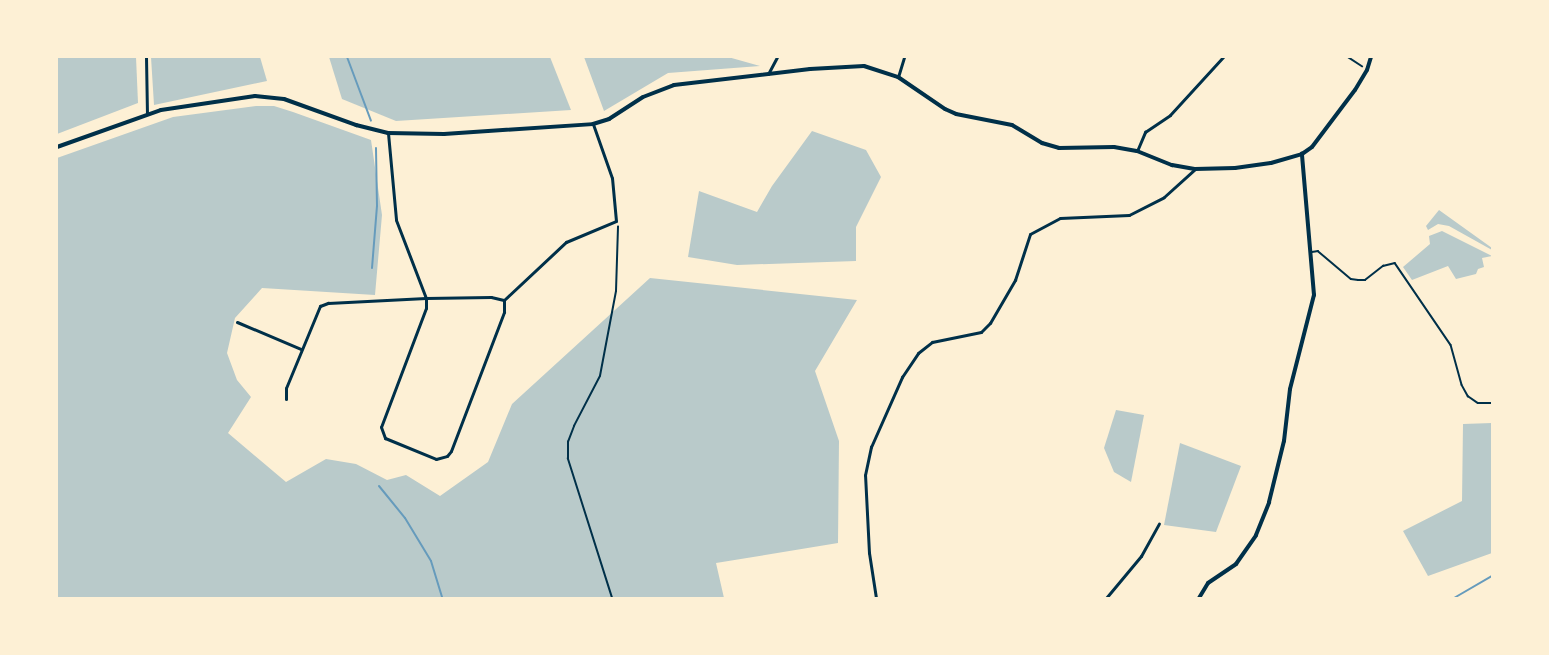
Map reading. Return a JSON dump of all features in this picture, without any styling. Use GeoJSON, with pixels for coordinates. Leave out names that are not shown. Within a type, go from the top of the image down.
{"type":"FeatureCollection","features":[{"type":"Feature","properties":{"kind":"street"},"geometry":{"type":"LineString","coordinates":[[146,57],[147,114]]}},
{"type":"Feature","properties":{"kind":"street"},"geometry":{"type":"LineString","coordinates":[[768,74],[777,57]]}},
{"type":"Feature","properties":{"kind":"street"},"geometry":{"type":"LineString","coordinates":[[898,77],[904,57]]}},
{"type":"Feature","properties":{"kind":"street"},"geometry":{"type":"LineString","coordinates":[[1137,151],[1145,132],[1170,115],[1223,57]]}},
{"type":"Feature","properties":{"kind":"street"},"geometry":{"type":"LineString","coordinates":[[57,147],[147,114],[186,105],[270,96],[388,133],[444,134],[593,124],[609,119],[643,97],[674,85],[864,66],[898,77],[945,109],[967,117],[1012,125],[1042,143],[1059,148],[1114,147],[1137,151],[1172,165],[1195,169],[1253,166],[1302,154],[1320,139],[1367,70],[1371,57]]}},
{"type":"Feature","properties":{"kind":"street"},"geometry":{"type":"LineString","coordinates":[[388,133],[396,220],[426,298],[426,308],[381,427],[385,438],[436,459],[447,456],[451,451],[504,312],[504,300],[566,242],[616,221],[612,178],[593,124]]}},
{"type":"Feature","properties":{"kind":"street"},"geometry":{"type":"LineString","coordinates":[[1199,598],[1208,583],[1236,564],[1256,535],[1269,502],[1284,441],[1290,389],[1314,295],[1302,154]]}},
{"type":"Feature","properties":{"kind":"street"},"geometry":{"type":"LineString","coordinates":[[876,598],[869,553],[866,475],[871,447],[902,377],[918,353],[932,342],[970,336],[986,328],[1015,280],[1030,234],[1060,218],[1129,215],[1164,197],[1195,169]]}},
{"type":"Feature","properties":{"kind":"street"},"geometry":{"type":"LineString","coordinates":[[286,399],[286,388],[320,306],[328,303],[426,298],[491,297],[504,300]]}},
{"type":"Feature","properties":{"kind":"street"},"geometry":{"type":"LineString","coordinates":[[237,322],[301,349]]}},
{"type":"Feature","properties":{"kind":"street"},"geometry":{"type":"LineString","coordinates":[[1106,598],[1141,556],[1159,524]]}},
{"type":"Feature","properties":{"kind":"lane"},"geometry":{"type":"LineString","coordinates":[[1311,252],[1318,251],[1351,279],[1358,280],[1365,280],[1383,266],[1395,262],[1452,345],[1462,384],[1468,396],[1478,403],[1492,403]]}},
{"type":"Feature","properties":{"kind":"path"},"geometry":{"type":"LineString","coordinates":[[1348,57],[1367,70]]}},
{"type":"Feature","properties":{"kind":"path"},"geometry":{"type":"LineString","coordinates":[[612,598],[568,459],[568,442],[600,376],[616,291],[619,247],[616,221]]}},
{"type":"Feature","properties":{"kind":"shaded area"},"geometry":{"type":"Polygon","coordinates":[[[57,57],[136,57],[138,103],[57,134],[57,57]]]}},
{"type":"Feature","properties":{"kind":"shaded area"},"geometry":{"type":"Polygon","coordinates":[[[151,57],[260,57],[267,81],[154,105],[151,57]]]}},
{"type":"Feature","properties":{"kind":"shaded area"},"geometry":{"type":"Polygon","coordinates":[[[329,57],[550,57],[571,110],[396,121],[342,99],[329,57]]]}},
{"type":"Feature","properties":{"kind":"shaded area"},"geometry":{"type":"Polygon","coordinates":[[[584,57],[728,57],[760,66],[668,73],[604,111],[584,57]]]}},
{"type":"Feature","properties":{"kind":"shaded area"},"geometry":{"type":"Polygon","coordinates":[[[256,106],[274,106],[371,140],[382,215],[375,295],[262,288],[235,318],[227,353],[237,380],[251,397],[228,433],[286,482],[326,459],[356,464],[387,480],[406,475],[440,496],[488,462],[512,404],[650,278],[857,300],[815,371],[839,441],[838,543],[716,563],[724,598],[57,598],[57,158],[173,117],[256,106]]]}},
{"type":"Feature","properties":{"kind":"shaded area"},"geometry":{"type":"Polygon","coordinates":[[[812,131],[866,150],[881,177],[856,227],[856,261],[737,265],[688,257],[699,191],[757,212],[772,186],[812,131]]]}},
{"type":"Feature","properties":{"kind":"shaded area"},"geometry":{"type":"Polygon","coordinates":[[[1439,210],[1492,250],[1449,226],[1438,224],[1428,230],[1426,226],[1439,210]]]}},
{"type":"Feature","properties":{"kind":"shaded area"},"geometry":{"type":"Polygon","coordinates":[[[1442,231],[1492,256],[1482,258],[1484,267],[1478,269],[1476,274],[1456,279],[1448,266],[1412,280],[1403,267],[1430,244],[1429,236],[1442,231]]]}},
{"type":"Feature","properties":{"kind":"shaded area"},"geometry":{"type":"Polygon","coordinates":[[[1116,410],[1144,415],[1131,482],[1114,472],[1104,448],[1116,410]]]}},
{"type":"Feature","properties":{"kind":"shaded area"},"geometry":{"type":"Polygon","coordinates":[[[1492,423],[1492,553],[1428,576],[1403,531],[1462,501],[1463,424],[1492,423]]]}},
{"type":"Feature","properties":{"kind":"shaded area"},"geometry":{"type":"Polygon","coordinates":[[[1180,443],[1241,466],[1216,532],[1164,525],[1180,443]]]}},
{"type":"Feature","properties":{"kind":"waterway"},"geometry":{"type":"LineString","coordinates":[[347,57],[371,121]]}},
{"type":"Feature","properties":{"kind":"waterway"},"geometry":{"type":"LineString","coordinates":[[372,268],[377,206],[376,148]]}},
{"type":"Feature","properties":{"kind":"waterway"},"geometry":{"type":"LineString","coordinates":[[379,486],[405,518],[431,561],[442,598]]}},
{"type":"Feature","properties":{"kind":"waterway"},"geometry":{"type":"LineString","coordinates":[[1454,598],[1492,576]]}}]}
